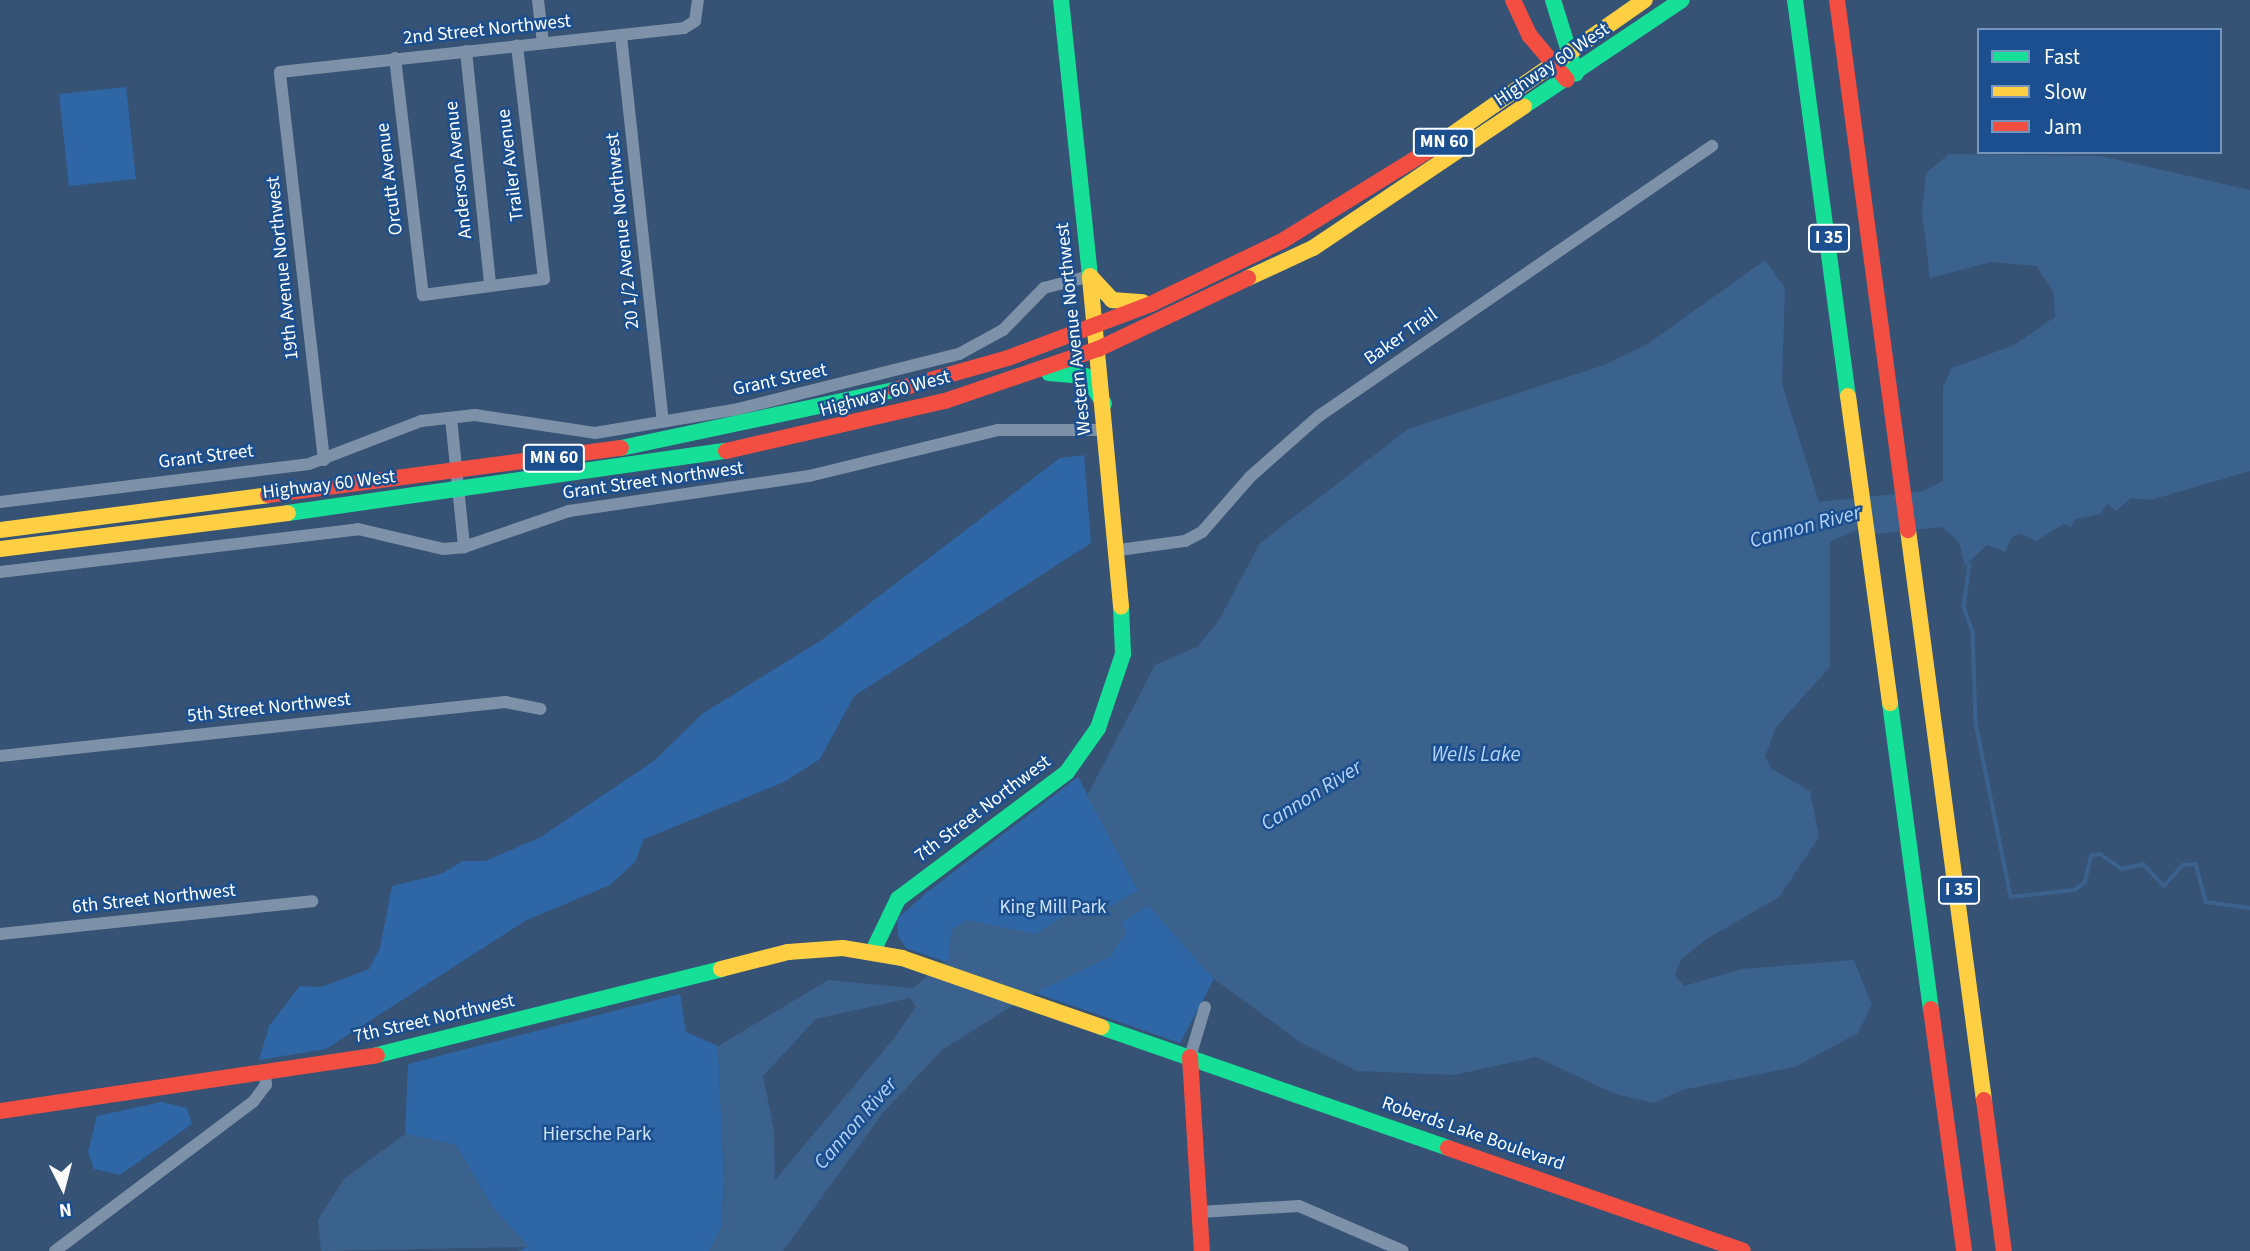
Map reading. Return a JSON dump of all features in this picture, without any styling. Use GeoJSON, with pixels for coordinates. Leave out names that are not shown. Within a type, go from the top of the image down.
{"type":"FeatureCollection","features":[{"type":"Feature","properties":{"kind":"main road","name":"Western Avenue Northwest"},"geometry":{"type":"LineString","coordinates":[[1062,0],[1119,550],[1123,654]]}},
{"type":"Feature","properties":{"kind":"main road"},"geometry":{"type":"LineString","coordinates":[[1513,0],[1572,77]]}},
{"type":"Feature","properties":{"kind":"main road"},"geometry":{"type":"LineString","coordinates":[[1553,0],[1560,60]]}},
{"type":"Feature","properties":{"kind":"main road","name":"Highway 60 West"},"geometry":{"type":"LineString","coordinates":[[0,530],[458,469],[764,424],[924,384],[1096,327],[1168,296],[1347,204],[1645,0]]}},
{"type":"Feature","properties":{"kind":"main road","name":"Highway 60 West"},"geometry":{"type":"LineString","coordinates":[[0,548],[458,491],[720,454],[895,415],[1010,380],[1098,349],[1313,248],[1572,77],[1682,0]]}},
{"type":"Feature","properties":{"kind":"main road","name":"I 35"},"geometry":{"type":"LineString","coordinates":[[1795,0],[1964,1247]]}},
{"type":"Feature","properties":{"kind":"main road","name":"I 35"},"geometry":{"type":"LineString","coordinates":[[1837,0],[2004,1246]]}},
{"type":"Feature","properties":{"kind":"main road"},"geometry":{"type":"LineString","coordinates":[[1090,276],[1118,303],[1168,296]]}},
{"type":"Feature","properties":{"kind":"main road"},"geometry":{"type":"LineString","coordinates":[[1010,380],[1080,373],[1092,381],[1104,404]]}},
{"type":"Feature","properties":{"kind":"main road","name":"7th Street Northwest"},"geometry":{"type":"LineString","coordinates":[[873,951],[898,899],[1068,772],[1098,728],[1123,654]]}},
{"type":"Feature","properties":{"kind":"main road","name":"7th Street Northwest"},"geometry":{"type":"LineString","coordinates":[[0,1111],[403,1051],[788,952],[873,951],[925,966],[1190,1057]]}},
{"type":"Feature","properties":{"kind":"main road"},"geometry":{"type":"LineString","coordinates":[[1190,1057],[1202,1251]]}},
{"type":"Feature","properties":{"kind":"main road","name":"Roberds Lake Boulevard"},"geometry":{"type":"LineString","coordinates":[[1190,1057],[1743,1251]]}},
{"type":"Feature","properties":{"kind":"street"},"geometry":{"type":"LineString","coordinates":[[538,0],[543,43]]}},
{"type":"Feature","properties":{"kind":"street","name":"2nd Street Northwest"},"geometry":{"type":"LineString","coordinates":[[280,72],[621,36],[695,21],[698,0]]}},
{"type":"Feature","properties":{"kind":"street","name":"20 1/2 Avenue Northwest"},"geometry":{"type":"LineString","coordinates":[[621,36],[663,422]]}},
{"type":"Feature","properties":{"kind":"street","name":"Trailer Avenue"},"geometry":{"type":"LineString","coordinates":[[490,285],[544,279],[517,46]]}},
{"type":"Feature","properties":{"kind":"street","name":"Anderson Avenue"},"geometry":{"type":"LineString","coordinates":[[466,51],[490,285]]}},
{"type":"Feature","properties":{"kind":"street","name":"Orcutt Avenue"},"geometry":{"type":"LineString","coordinates":[[395,58],[423,295],[490,285]]}},
{"type":"Feature","properties":{"kind":"street","name":"19th Avenue Northwest"},"geometry":{"type":"LineString","coordinates":[[280,72],[324,460]]}},
{"type":"Feature","properties":{"kind":"street","name":"Baker Trail"},"geometry":{"type":"LineString","coordinates":[[1119,550],[1185,541],[1202,532],[1250,477],[1319,416],[1712,146]]}},
{"type":"Feature","properties":{"kind":"street","name":"Grant Street"},"geometry":{"type":"LineString","coordinates":[[0,502],[324,460],[402,425],[452,418],[498,417],[570,433],[663,422],[813,394],[948,358],[994,337],[1044,288],[1090,276]]}},
{"type":"Feature","properties":{"kind":"street"},"geometry":{"type":"LineString","coordinates":[[452,418],[464,547]]}},
{"type":"Feature","properties":{"kind":"street","name":"Grant Street Northwest"},"geometry":{"type":"LineString","coordinates":[[0,572],[358,529],[443,549],[464,547],[569,511],[809,476],[998,430],[1106,430]]}},
{"type":"Feature","properties":{"kind":"street","name":"5th Street Northwest"},"geometry":{"type":"LineString","coordinates":[[0,756],[505,702],[540,709]]}},
{"type":"Feature","properties":{"kind":"street","name":"6th Street Northwest"},"geometry":{"type":"LineString","coordinates":[[0,934],[312,901]]}},
{"type":"Feature","properties":{"kind":"street"},"geometry":{"type":"LineString","coordinates":[[1190,1057],[1205,1007]]}},
{"type":"Feature","properties":{"kind":"street"},"geometry":{"type":"LineString","coordinates":[[55,1251],[253,1102],[266,1085],[265,1073]]}},
{"type":"Feature","properties":{"kind":"street"},"geometry":{"type":"LineString","coordinates":[[1200,1212],[1299,1206],[1404,1251]]}},
{"type":"Feature","properties":{"kind":"green space"},"geometry":{"type":"Polygon","coordinates":[[[126,87],[136,179],[69,186],[59,94],[126,87]]]}},
{"type":"Feature","properties":{"kind":"green space"},"geometry":{"type":"Polygon","coordinates":[[[1084,455],[1091,543],[854,696],[820,759],[784,782],[644,839],[635,862],[610,885],[525,921],[326,1049],[259,1060],[269,1026],[300,986],[321,987],[369,969],[380,948],[392,886],[441,874],[463,861],[485,861],[541,837],[655,760],[702,714],[823,639],[1060,458],[1084,455]]]}},
{"type":"Feature","properties":{"kind":"green space","name":"King Mill Park"},"geometry":{"type":"Polygon","coordinates":[[[1078,777],[1142,898],[1214,979],[1180,1043],[906,948],[898,936],[897,919],[926,893],[1078,777]]]}},
{"type":"Feature","properties":{"kind":"green space","name":"Hiersche Park"},"geometry":{"type":"Polygon","coordinates":[[[680,994],[686,1032],[718,1046],[724,1179],[721,1228],[709,1251],[518,1251],[528,1246],[492,1207],[456,1145],[405,1134],[408,1064],[680,994]]]}},
{"type":"Feature","properties":{"kind":"green space"},"geometry":{"type":"Polygon","coordinates":[[[161,1102],[187,1108],[192,1124],[120,1175],[94,1169],[88,1152],[97,1116],[161,1102]]]}},
{"type":"Feature","properties":{"kind":"water","name":"Wells Lake"},"geometry":{"type":"Polygon","coordinates":[[[1949,154],[2101,156],[2250,190],[2250,471],[2151,500],[2131,498],[2116,511],[2107,504],[2101,514],[2075,519],[2071,527],[2064,524],[2036,541],[2021,534],[2012,537],[2005,552],[1987,545],[1965,566],[1959,542],[1942,527],[1867,535],[1865,526],[1830,542],[1830,667],[1776,727],[1765,757],[1772,769],[1810,791],[1819,837],[1779,897],[1705,940],[1681,960],[1675,975],[1684,986],[1742,969],[1854,960],[1872,1005],[1858,1033],[1795,1067],[1682,1090],[1654,1103],[1615,1094],[1536,1057],[1454,1075],[1357,1071],[1300,1042],[1214,979],[1142,898],[1087,796],[1155,665],[1197,647],[1218,622],[1260,543],[1408,429],[1604,365],[1646,345],[1765,260],[1785,288],[1782,384],[1819,502],[1923,491],[1943,481],[1943,386],[1952,368],[2014,345],[2055,317],[2053,291],[2036,266],[1991,262],[1930,278],[1922,213],[1926,173],[1949,154]]]}},
{"type":"Feature","properties":{"kind":"water"},"geometry":{"type":"Polygon","coordinates":[[[1108,904],[1127,931],[1111,956],[1025,998],[942,1050],[882,1114],[783,1251],[709,1251],[721,1228],[724,1179],[718,1046],[828,980],[913,988],[949,958],[951,930],[967,920],[1035,934],[1072,911],[1108,904]],[[910,998],[816,1019],[763,1076],[774,1130],[775,1180],[894,1038],[916,1007],[910,998]]]}},
{"type":"Feature","properties":{"kind":"water"},"geometry":{"type":"Polygon","coordinates":[[[405,1134],[456,1145],[492,1207],[529,1247],[321,1251],[318,1220],[343,1180],[405,1134]]]}},
{"type":"Feature","properties":{"kind":"waterway"},"geometry":{"type":"LineString","coordinates":[[1970,565],[1964,607],[1973,632],[1976,723],[2011,897],[2075,890],[2085,882],[2091,856],[2100,854],[2122,869],[2143,864],[2164,886],[2183,865],[2196,864],[2206,902],[2250,908]]}},
{"type":"Feature","properties":{"kind":"waterway","name":"Cannon River"},"geometry":{"type":"LineString","coordinates":[[1094,927],[1163,885]]}},
{"type":"Feature","properties":{"kind":"traffic: fast"},"geometry":{"type":"LineString","coordinates":[[1061,0],[1090,278]]}},
{"type":"Feature","properties":{"kind":"traffic: fast"},"geometry":{"type":"LineString","coordinates":[[1553,0],[1576,74]]}},
{"type":"Feature","properties":{"kind":"traffic: fast"},"geometry":{"type":"LineString","coordinates":[[1524,106],[1682,0]]}},
{"type":"Feature","properties":{"kind":"traffic: fast"},"geometry":{"type":"LineString","coordinates":[[1795,0],[1848,396]]}},
{"type":"Feature","properties":{"kind":"traffic: fast"},"geometry":{"type":"LineString","coordinates":[[1049,373],[1086,376],[1104,404]]}},
{"type":"Feature","properties":{"kind":"traffic: fast"},"geometry":{"type":"LineString","coordinates":[[621,448],[895,390]]}},
{"type":"Feature","properties":{"kind":"traffic: fast"},"geometry":{"type":"LineString","coordinates":[[288,513],[726,451]]}},
{"type":"Feature","properties":{"kind":"traffic: fast"},"geometry":{"type":"LineString","coordinates":[[873,951],[898,899],[1067,772],[1098,728],[1123,654],[1121,607]]}},
{"type":"Feature","properties":{"kind":"traffic: fast"},"geometry":{"type":"LineString","coordinates":[[1890,703],[1931,1009]]}},
{"type":"Feature","properties":{"kind":"traffic: fast"},"geometry":{"type":"LineString","coordinates":[[377,1055],[721,969]]}},
{"type":"Feature","properties":{"kind":"traffic: fast"},"geometry":{"type":"LineString","coordinates":[[1101,1027],[1448,1148]]}},
{"type":"Feature","properties":{"kind":"traffic: slow"},"geometry":{"type":"LineString","coordinates":[[1434,147],[1645,0]]}},
{"type":"Feature","properties":{"kind":"traffic: slow"},"geometry":{"type":"LineString","coordinates":[[1248,278],[1313,248],[1524,106]]}},
{"type":"Feature","properties":{"kind":"traffic: slow"},"geometry":{"type":"LineString","coordinates":[[1090,276],[1112,300],[1143,302]]}},
{"type":"Feature","properties":{"kind":"traffic: slow"},"geometry":{"type":"LineString","coordinates":[[1090,278],[1121,607]]}},
{"type":"Feature","properties":{"kind":"traffic: slow"},"geometry":{"type":"LineString","coordinates":[[1848,396],[1890,703]]}},
{"type":"Feature","properties":{"kind":"traffic: slow"},"geometry":{"type":"LineString","coordinates":[[0,530],[268,495]]}},
{"type":"Feature","properties":{"kind":"traffic: slow"},"geometry":{"type":"LineString","coordinates":[[0,549],[288,513]]}},
{"type":"Feature","properties":{"kind":"traffic: slow"},"geometry":{"type":"LineString","coordinates":[[1908,530],[1984,1100]]}},
{"type":"Feature","properties":{"kind":"traffic: slow"},"geometry":{"type":"LineString","coordinates":[[721,969],[788,952],[843,948],[902,958],[1101,1027]]}},
{"type":"Feature","properties":{"kind":"traffic: jam"},"geometry":{"type":"LineString","coordinates":[[1513,0],[1530,36],[1567,80]]}},
{"type":"Feature","properties":{"kind":"traffic: jam"},"geometry":{"type":"LineString","coordinates":[[1837,0],[1908,530]]}},
{"type":"Feature","properties":{"kind":"traffic: jam"},"geometry":{"type":"LineString","coordinates":[[895,390],[1008,358],[1151,304],[1282,241],[1434,147]]}},
{"type":"Feature","properties":{"kind":"traffic: jam"},"geometry":{"type":"LineString","coordinates":[[726,451],[945,401],[1098,349],[1248,278]]}},
{"type":"Feature","properties":{"kind":"traffic: jam"},"geometry":{"type":"LineString","coordinates":[[268,495],[621,448]]}},
{"type":"Feature","properties":{"kind":"traffic: jam"},"geometry":{"type":"LineString","coordinates":[[1931,1009],[1964,1251]]}},
{"type":"Feature","properties":{"kind":"traffic: jam"},"geometry":{"type":"LineString","coordinates":[[0,1111],[377,1055]]}},
{"type":"Feature","properties":{"kind":"traffic: jam"},"geometry":{"type":"LineString","coordinates":[[1190,1057],[1202,1251]]}},
{"type":"Feature","properties":{"kind":"traffic: jam"},"geometry":{"type":"LineString","coordinates":[[1984,1100],[2004,1251]]}},
{"type":"Feature","properties":{"kind":"traffic: jam"},"geometry":{"type":"LineString","coordinates":[[1448,1148],[1743,1251]]}}]}
